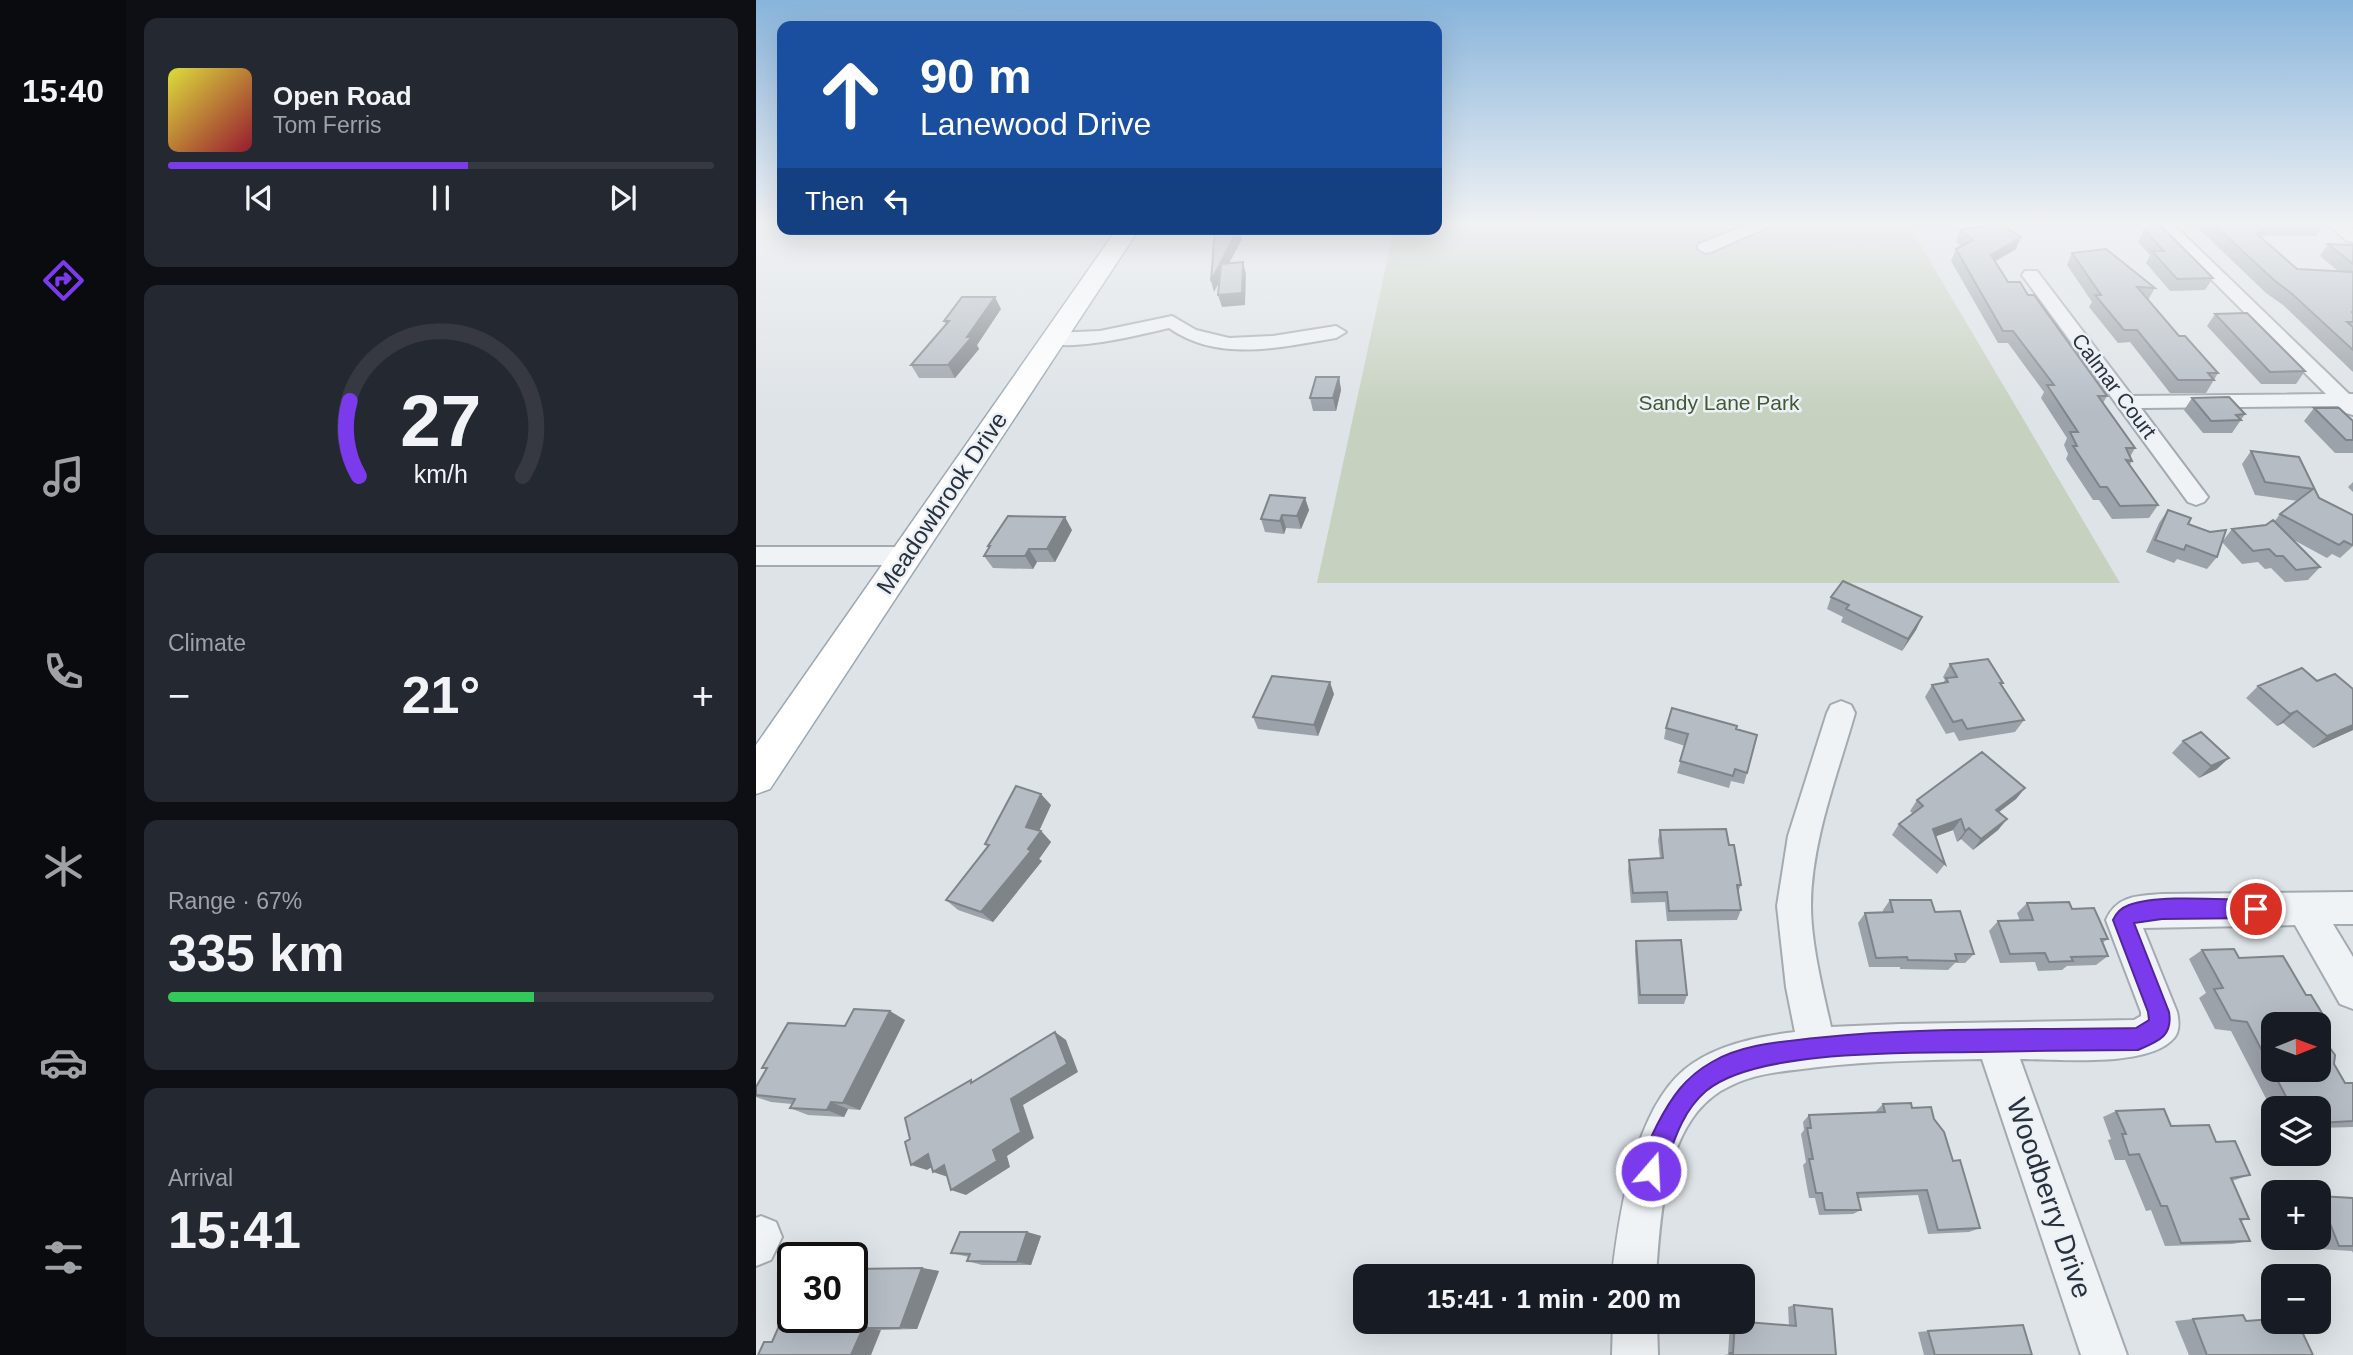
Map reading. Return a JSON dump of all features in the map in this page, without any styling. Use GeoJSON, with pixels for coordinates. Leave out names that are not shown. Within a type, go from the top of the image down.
{"type":"FeatureCollection","features":[{"type":"Feature","properties":{"kind":"main road","name":"Meadowbrook Drive"},"geometry":{"type":"LineString","coordinates":[[756,777],[1088,287]]}},
{"type":"Feature","properties":{"kind":"street","name":"Calmar Court"},"geometry":{"type":"LineString","coordinates":[[2040,287],[2196,497]]}},
{"type":"Feature","properties":{"kind":"street"},"geometry":{"type":"LineString","coordinates":[[2230,287],[2350,403]]}},
{"type":"Feature","properties":{"kind":"street"},"geometry":{"type":"LineString","coordinates":[[1053,339],[1100,337],[1172,323],[1194,338],[1228,344],[1336,332]]}},
{"type":"Feature","properties":{"kind":"street"},"geometry":{"type":"LineString","coordinates":[[2128,402],[2350,403]]}},
{"type":"Feature","properties":{"kind":"street"},"geometry":{"type":"LineString","coordinates":[[756,556],[905,556]]}},
{"type":"Feature","properties":{"kind":"street"},"geometry":{"type":"LineString","coordinates":[[1817,1049],[1804,987],[1794,906],[1804,836],[1841,713]]}},
{"type":"Feature","properties":{"kind":"street"},"geometry":{"type":"LineString","coordinates":[[2304,908],[2353,991]]}},
{"type":"Feature","properties":{"kind":"street"},"geometry":{"type":"LineString","coordinates":[[1636,1264],[1644,1197],[1659,1146],[1679,1105],[1698,1084],[1721,1068],[1768,1054],[1872,1043],[2138,1039],[2161,1026],[2159,1012],[2123,920],[2131,913],[2162,910],[2353,908]]}},
{"type":"Feature","properties":{"kind":"street","name":"Woodberry Drive"},"geometry":{"type":"LineString","coordinates":[[1995,1041],[2104,1355]]}},
{"type":"Feature","properties":{"kind":"street"},"geometry":{"type":"LineString","coordinates":[[1635,1334],[1635,1355]]}},
{"type":"Feature","properties":{"kind":"green space","name":"Sandy Lane Park"},"geometry":{"type":"Polygon","coordinates":[[[1381,287],[1945,287],[2120,583],[1317,583],[1381,287]]]}},
{"type":"Feature","properties":{"kind":"building"},"geometry":{"type":"Polygon","coordinates":[[[1219,287],[1242,287],[1242,293],[1218,295],[1219,287]]]}},
{"type":"Feature","properties":{"kind":"building"},"geometry":{"type":"Polygon","coordinates":[[[1978,287],[2023,287],[2028,295],[2034,295],[2107,396],[2098,396],[2135,448],[2126,448],[2132,461],[2126,460],[2158,505],[2120,506],[2107,487],[2100,487],[2073,446],[2077,446],[2070,432],[2078,432],[2047,385],[2054,385],[2013,331],[2003,331],[1978,287]]]}},
{"type":"Feature","properties":{"kind":"building"},"geometry":{"type":"Polygon","coordinates":[[[2096,287],[2137,287],[2179,336],[2185,336],[2218,373],[2208,373],[2214,380],[2178,380],[2137,330],[2124,330],[2095,295],[2101,295],[2096,287]]]}},
{"type":"Feature","properties":{"kind":"building"},"geometry":{"type":"Polygon","coordinates":[[[2283,287],[2353,287],[2353,322],[2347,322],[2353,327],[2353,350],[2283,287]]]}},
{"type":"Feature","properties":{"kind":"building"},"geometry":{"type":"Polygon","coordinates":[[[962,297],[995,297],[967,337],[972,337],[948,365],[911,365],[949,321],[944,321],[962,297]]]}},
{"type":"Feature","properties":{"kind":"building"},"geometry":{"type":"Polygon","coordinates":[[[2247,313],[2305,371],[2270,372],[2215,314],[2247,313]]]}},
{"type":"Feature","properties":{"kind":"building"},"geometry":{"type":"Polygon","coordinates":[[[1316,377],[1339,377],[1333,398],[1310,398],[1316,377]]]}},
{"type":"Feature","properties":{"kind":"building"},"geometry":{"type":"Polygon","coordinates":[[[2229,397],[2245,414],[2236,415],[2241,420],[2211,421],[2192,398],[2229,397]]]}},
{"type":"Feature","properties":{"kind":"building"},"geometry":{"type":"Polygon","coordinates":[[[2314,408],[2339,408],[2353,421],[2353,440],[2346,440],[2314,408]]]}},
{"type":"Feature","properties":{"kind":"building"},"geometry":{"type":"Polygon","coordinates":[[[2251,451],[2299,457],[2319,498],[2353,515],[2353,544],[2344,541],[2339,545],[2280,514],[2313,489],[2265,482],[2251,451]]]}},
{"type":"Feature","properties":{"kind":"building"},"geometry":{"type":"Polygon","coordinates":[[[1270,495],[1305,498],[1297,516],[1282,515],[1280,521],[1261,519],[1270,495]]]}},
{"type":"Feature","properties":{"kind":"building"},"geometry":{"type":"Polygon","coordinates":[[[2168,510],[2191,518],[2188,524],[2210,532],[2226,530],[2217,557],[2186,545],[2184,550],[2155,540],[2168,510]]]}},
{"type":"Feature","properties":{"kind":"building"},"geometry":{"type":"Polygon","coordinates":[[[1008,516],[1065,517],[1047,549],[1029,549],[1025,556],[984,556],[1008,516]]]}},
{"type":"Feature","properties":{"kind":"building"},"geometry":{"type":"Polygon","coordinates":[[[2273,520],[2320,567],[2296,570],[2283,556],[2276,556],[2269,549],[2253,551],[2232,529],[2266,525],[2273,520]]]}},
{"type":"Feature","properties":{"kind":"building"},"geometry":{"type":"Polygon","coordinates":[[[1843,581],[1922,617],[1908,639],[1846,609],[1849,605],[1831,597],[1843,581]]]}},
{"type":"Feature","properties":{"kind":"building"},"geometry":{"type":"Polygon","coordinates":[[[1988,659],[2024,720],[1967,729],[1962,720],[1953,722],[1932,685],[1948,682],[1946,678],[1957,677],[1950,664],[1988,659]]]}},
{"type":"Feature","properties":{"kind":"building"},"geometry":{"type":"Polygon","coordinates":[[[2302,668],[2317,681],[2335,674],[2353,689],[2353,725],[2327,736],[2297,711],[2290,714],[2258,686],[2302,668]]]}},
{"type":"Feature","properties":{"kind":"building"},"geometry":{"type":"Polygon","coordinates":[[[1272,676],[1330,682],[1314,725],[1253,717],[1272,676]]]}},
{"type":"Feature","properties":{"kind":"building"},"geometry":{"type":"Polygon","coordinates":[[[1672,708],[1737,726],[1736,729],[1757,735],[1747,773],[1735,769],[1733,776],[1680,761],[1688,734],[1666,728],[1672,708]]]}},
{"type":"Feature","properties":{"kind":"building"},"geometry":{"type":"Polygon","coordinates":[[[2201,732],[2229,758],[2211,766],[2183,741],[2201,732]]]}},
{"type":"Feature","properties":{"kind":"building"},"geometry":{"type":"Polygon","coordinates":[[[1982,752],[2025,788],[1996,810],[2007,819],[1981,839],[1969,828],[1965,831],[1961,819],[1933,829],[1945,864],[1899,824],[1923,806],[1917,800],[1982,752]]]}},
{"type":"Feature","properties":{"kind":"building"},"geometry":{"type":"Polygon","coordinates":[[[1016,786],[1041,794],[1026,827],[1041,831],[1028,849],[1031,851],[981,912],[946,900],[989,845],[985,844],[1016,786]]]}},
{"type":"Feature","properties":{"kind":"building"},"geometry":{"type":"Polygon","coordinates":[[[1726,829],[1729,845],[1734,845],[1741,885],[1737,885],[1741,910],[1669,911],[1667,892],[1633,893],[1629,860],[1663,858],[1660,830],[1726,829]]]}},
{"type":"Feature","properties":{"kind":"building"},"geometry":{"type":"Polygon","coordinates":[[[1890,900],[1931,900],[1935,912],[1960,911],[1974,954],[1955,954],[1957,961],[1908,960],[1907,957],[1876,958],[1865,913],[1893,912],[1890,900]]]}},
{"type":"Feature","properties":{"kind":"building"},"geometry":{"type":"Polygon","coordinates":[[[2069,902],[2072,909],[2094,908],[2108,939],[2101,939],[2108,956],[2071,957],[2073,961],[2049,962],[2045,953],[2010,954],[1998,921],[2033,920],[2027,903],[2069,902]]]}},
{"type":"Feature","properties":{"kind":"building"},"geometry":{"type":"Polygon","coordinates":[[[1681,940],[1687,995],[1640,995],[1636,941],[1681,940]]]}},
{"type":"Feature","properties":{"kind":"building"},"geometry":{"type":"Polygon","coordinates":[[[2234,949],[2239,958],[2283,956],[2306,995],[2311,995],[2321,1012],[2261,1012],[2261,1049],[2247,1022],[2231,1020],[2214,989],[2223,988],[2202,950],[2234,949]]]}},
{"type":"Feature","properties":{"kind":"building"},"geometry":{"type":"Polygon","coordinates":[[[854,1009],[890,1011],[843,1103],[831,1102],[827,1110],[790,1108],[795,1099],[756,1095],[756,1087],[767,1068],[762,1068],[788,1023],[845,1026],[854,1009]]]}},
{"type":"Feature","properties":{"kind":"building"},"geometry":{"type":"Polygon","coordinates":[[[1055,1032],[1067,1064],[1011,1099],[1021,1132],[993,1150],[997,1161],[951,1190],[944,1165],[933,1172],[928,1154],[911,1165],[905,1142],[910,1139],[905,1118],[971,1080],[971,1083],[1055,1032]]]}},
{"type":"Feature","properties":{"kind":"building"},"geometry":{"type":"Polygon","coordinates":[[[2331,1050],[2335,1055],[2334,1064],[2345,1083],[2353,1083],[2353,1121],[2331,1122],[2331,1096],[2286,1096],[2278,1082],[2331,1082],[2331,1050]]]}},
{"type":"Feature","properties":{"kind":"building"},"geometry":{"type":"Polygon","coordinates":[[[1911,1103],[1912,1108],[1931,1107],[1934,1119],[1944,1132],[1953,1161],[1960,1160],[1980,1228],[1938,1230],[1927,1190],[1857,1193],[1861,1210],[1825,1210],[1822,1193],[1816,1193],[1809,1159],[1813,1159],[1807,1128],[1811,1128],[1809,1115],[1885,1112],[1883,1104],[1911,1103]]]}},
{"type":"Feature","properties":{"kind":"building"},"geometry":{"type":"Polygon","coordinates":[[[2164,1109],[2171,1126],[2209,1125],[2216,1142],[2235,1141],[2250,1175],[2231,1178],[2249,1219],[2240,1219],[2250,1241],[2181,1243],[2167,1206],[2161,1206],[2139,1154],[2129,1155],[2122,1134],[2126,1134],[2116,1111],[2164,1109]]]}},
{"type":"Feature","properties":{"kind":"building"},"geometry":{"type":"Polygon","coordinates":[[[2331,1197],[2353,1198],[2353,1246],[2339,1246],[2331,1226],[2331,1197]]]}},
{"type":"Feature","properties":{"kind":"building"},"geometry":{"type":"Polygon","coordinates":[[[960,1232],[1027,1232],[1017,1262],[967,1261],[970,1254],[951,1253],[960,1232]]]}},
{"type":"Feature","properties":{"kind":"building"},"geometry":{"type":"Polygon","coordinates":[[[922,1268],[900,1328],[868,1328],[868,1269],[922,1268]]]}},
{"type":"Feature","properties":{"kind":"building"},"geometry":{"type":"Polygon","coordinates":[[[1794,1305],[1832,1309],[1836,1355],[1730,1355],[1733,1353],[1734,1334],[1755,1334],[1755,1323],[1796,1326],[1794,1305]]]}},
{"type":"Feature","properties":{"kind":"building"},"geometry":{"type":"Polygon","coordinates":[[[2243,1315],[2246,1321],[2261,1320],[2261,1334],[2303,1334],[2313,1355],[2207,1355],[2193,1319],[2243,1315]]]}},
{"type":"Feature","properties":{"kind":"building"},"geometry":{"type":"Polygon","coordinates":[[[2023,1325],[2032,1355],[1935,1355],[1928,1331],[2023,1325]]]}},
{"type":"Feature","properties":{"kind":"building"},"geometry":{"type":"Polygon","coordinates":[[[777,1331],[777,1333],[861,1333],[851,1355],[758,1355],[764,1342],[772,1342],[777,1331]]]}},
{"type":"Feature","properties":{"kind":"route"},"geometry":{"type":"LineString","coordinates":[[1651,1171],[1659,1146],[1679,1105],[1698,1084],[1721,1068],[1768,1054],[1872,1043],[2138,1039],[2161,1026],[2159,1012],[2123,920],[2131,913],[2162,910],[2256,909]]}}]}
